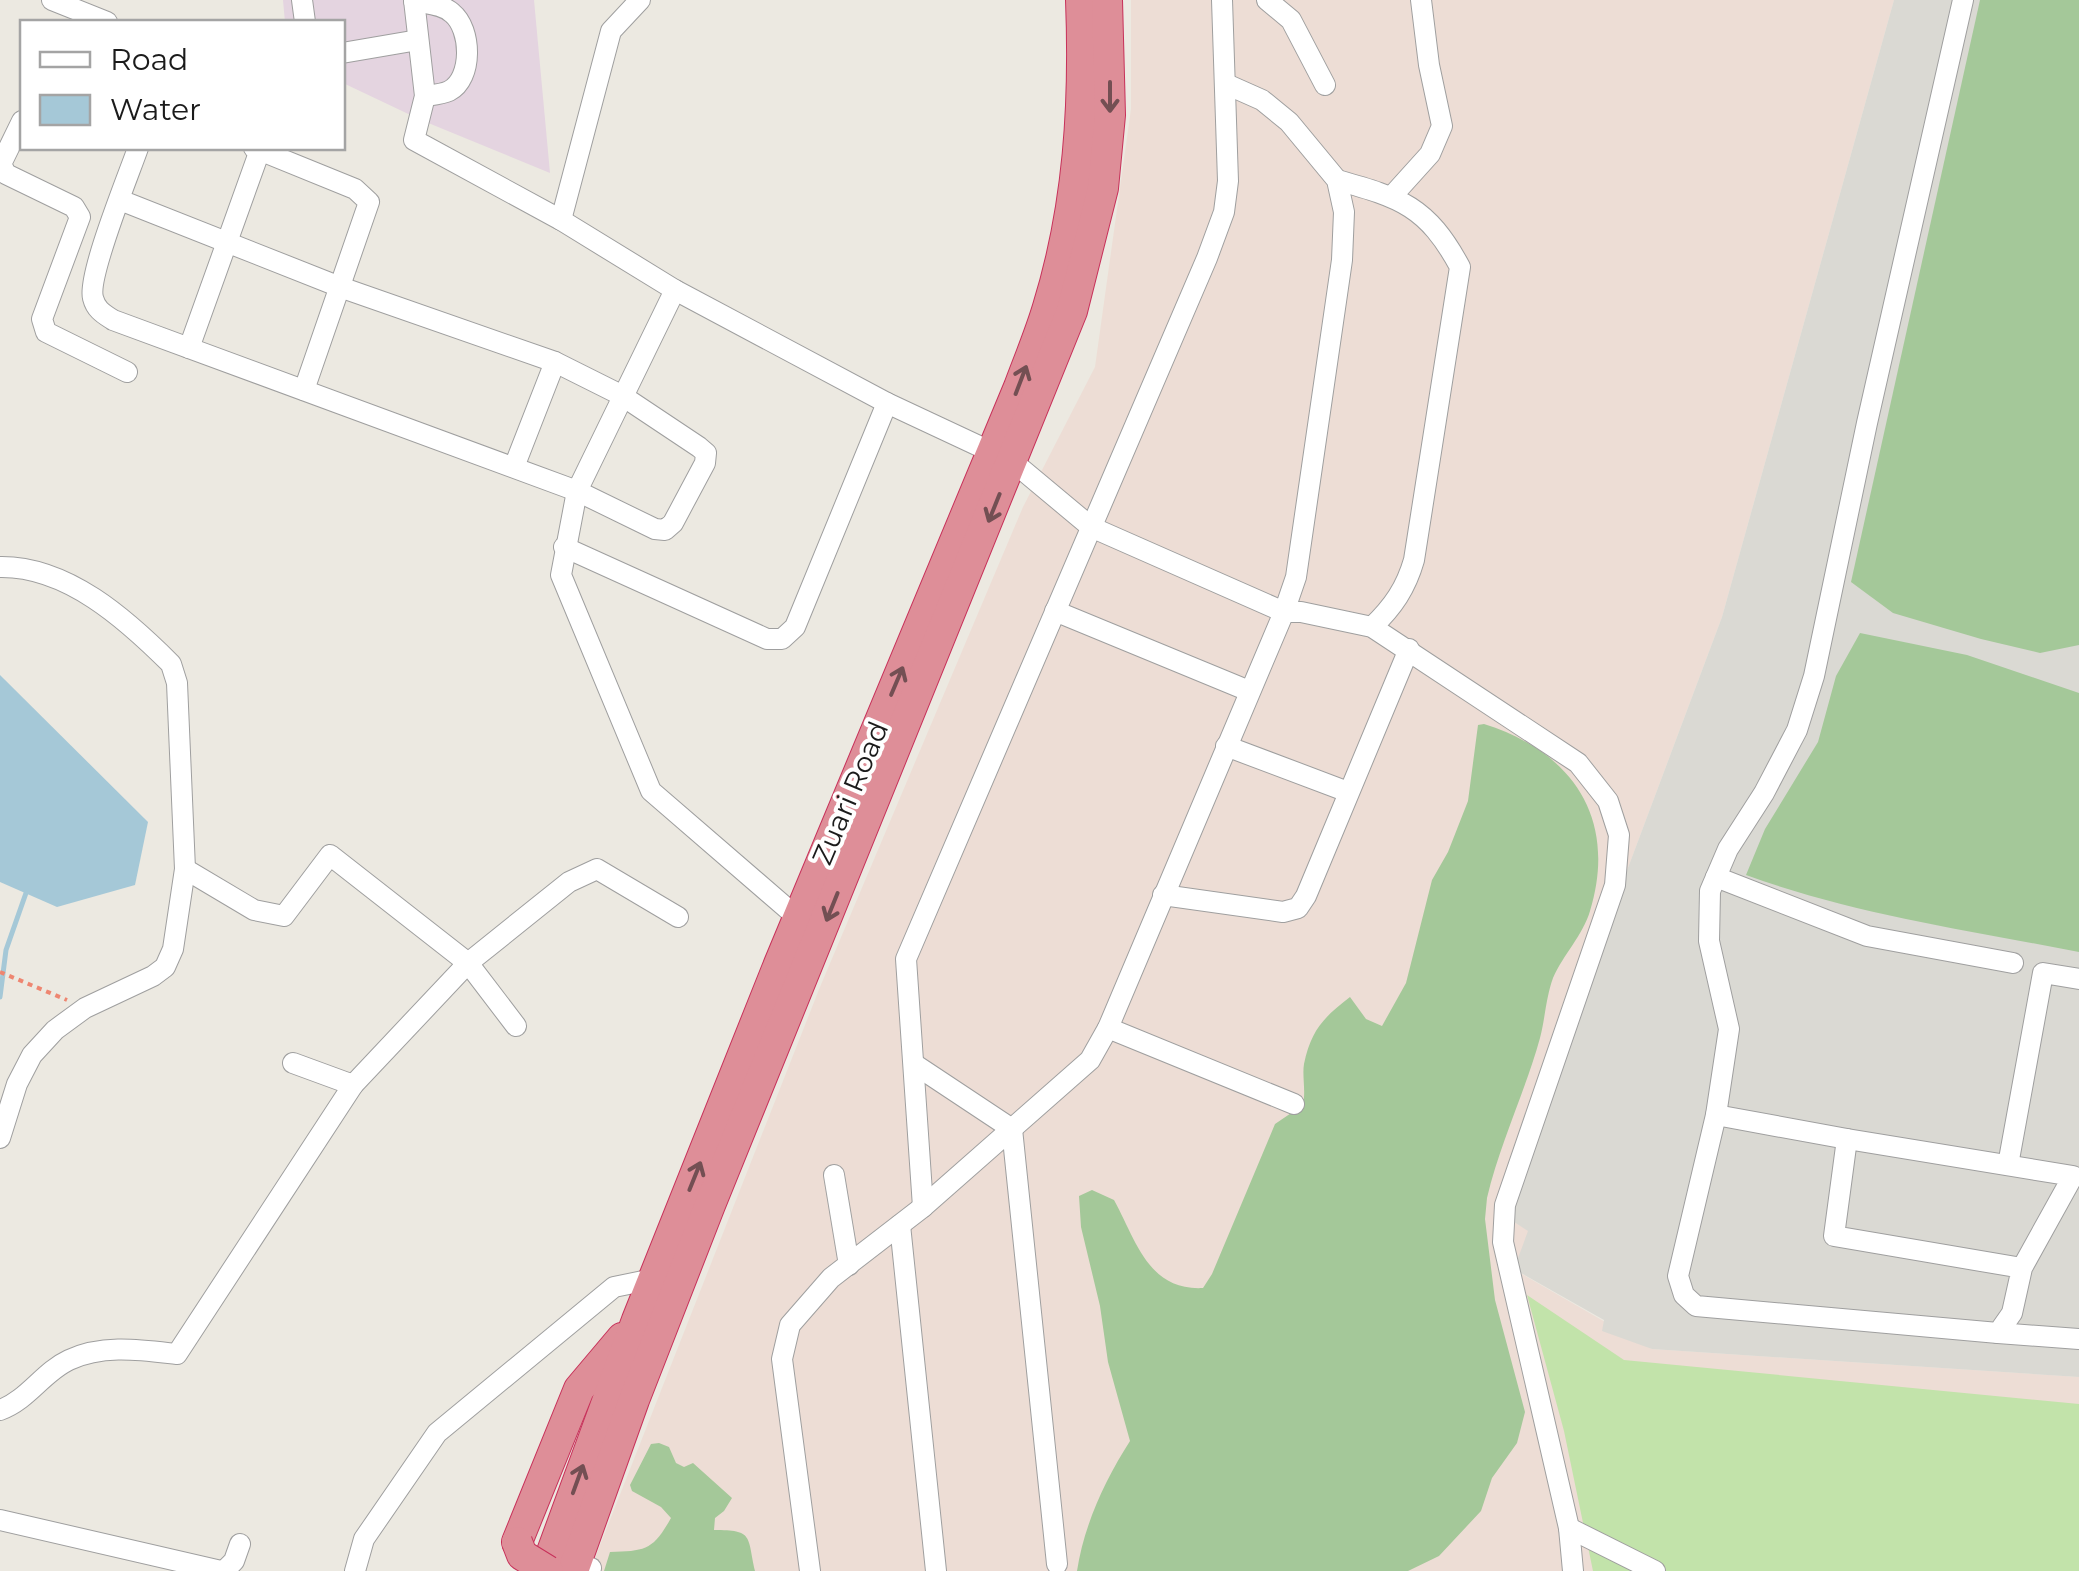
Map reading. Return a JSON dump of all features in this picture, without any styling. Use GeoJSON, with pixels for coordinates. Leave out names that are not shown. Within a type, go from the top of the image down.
{"type":"FeatureCollection","features":[{"type":"Feature","properties":{"kind":"highway","name":"Zuari Road"},"geometry":{"type":"LineString","coordinates":[[546,1571],[1002,457],[1066,236],[1080,144],[1084,67],[1081,0]]}},
{"type":"Feature","properties":{"kind":"highway","name":"Zuari Road"},"geometry":{"type":"LineString","coordinates":[[584,1570],[649,1324],[654,1279],[798,918],[1002,457],[1072,310],[1103,188],[1110,115],[1107,0]]}},
{"type":"Feature","properties":{"kind":"highway"},"geometry":{"type":"LineString","coordinates":[[546,1571],[522,1555],[517,1542],[579,1389],[649,1324]]}},
{"type":"Feature","properties":{"kind":"street"},"geometry":{"type":"LineString","coordinates":[[52,0],[74,17]]}},
{"type":"Feature","properties":{"kind":"street"},"geometry":{"type":"LineString","coordinates":[[561,220],[612,31],[640,0]]}},
{"type":"Feature","properties":{"kind":"street"},"geometry":{"type":"LineString","coordinates":[[924,1207],[906,959],[1224,212],[1228,180],[1222,0]]}},
{"type":"Feature","properties":{"kind":"street"},"geometry":{"type":"LineString","coordinates":[[1267,0],[1291,20],[1324,85]]}},
{"type":"Feature","properties":{"kind":"street"},"geometry":{"type":"LineString","coordinates":[[1393,196],[1430,154],[1442,126],[1421,0]]}},
{"type":"Feature","properties":{"kind":"street"},"geometry":{"type":"LineString","coordinates":[[1963,0],[1814,676],[1797,730],[1764,793],[1728,849],[1710,891],[1709,941],[1729,1029],[1716,1116],[1678,1276],[1684,1295],[1696,1306],[2079,1339]]}},
{"type":"Feature","properties":{"kind":"street"},"geometry":{"type":"LineString","coordinates":[[425,96],[450,91],[465,74],[466,51],[461,23],[452,12],[414,1],[425,96],[414,140],[561,220],[675,290],[887,403],[1002,457],[1091,527],[1284,612],[1372,627],[1578,763],[1608,801],[1618,836],[1616,885],[1505,1205],[1504,1242],[1570,1528],[1573,1571]]}},
{"type":"Feature","properties":{"kind":"street"},"geometry":{"type":"LineString","coordinates":[[345,52],[418,40]]}},
{"type":"Feature","properties":{"kind":"street"},"geometry":{"type":"LineString","coordinates":[[810,1571],[782,1359],[790,1326],[831,1278],[924,1207],[1090,1060],[1108,1028],[1296,577],[1342,260],[1344,212],[1337,180],[1289,122],[1262,100],[1226,84]]}},
{"type":"Feature","properties":{"kind":"street"},"geometry":{"type":"LineString","coordinates":[[20,125],[2,164],[6,174],[74,207],[80,217],[42,319],[46,332],[127,372]]}},
{"type":"Feature","properties":{"kind":"street"},"geometry":{"type":"LineString","coordinates":[[120,200],[340,286],[555,362],[621,395],[699,446],[706,454],[705,464],[674,522],[665,530],[655,528],[577,491],[114,320],[100,311],[92,296],[94,278],[120,200],[137,150]]}},
{"type":"Feature","properties":{"kind":"street"},"geometry":{"type":"LineString","coordinates":[[190,348],[257,150]]}},
{"type":"Feature","properties":{"kind":"street"},"geometry":{"type":"LineString","coordinates":[[259,150],[355,189],[369,202],[304,390]]}},
{"type":"Feature","properties":{"kind":"street"},"geometry":{"type":"LineString","coordinates":[[1337,180],[1393,196],[1424,216],[1446,241],[1460,267],[1414,560],[1407,583],[1390,610],[1372,627]]}},
{"type":"Feature","properties":{"kind":"street"},"geometry":{"type":"LineString","coordinates":[[675,290],[577,491],[561,574],[651,791],[798,918]]}},
{"type":"Feature","properties":{"kind":"street"},"geometry":{"type":"LineString","coordinates":[[514,467],[555,362]]}},
{"type":"Feature","properties":{"kind":"street"},"geometry":{"type":"LineString","coordinates":[[564,548],[767,639],[782,639],[795,627],[887,403]]}},
{"type":"Feature","properties":{"kind":"street"},"geometry":{"type":"LineString","coordinates":[[0,567],[51,576],[80,588],[171,664],[178,682],[185,869],[173,949],[164,967],[85,1008],[55,1030],[32,1055],[17,1084],[0,1138]]}},
{"type":"Feature","properties":{"kind":"street"},"geometry":{"type":"LineString","coordinates":[[1055,611],[1250,691]]}},
{"type":"Feature","properties":{"kind":"street"},"geometry":{"type":"LineString","coordinates":[[1163,895],[1283,912],[1298,908],[1408,649]]}},
{"type":"Feature","properties":{"kind":"street"},"geometry":{"type":"LineString","coordinates":[[1226,746],[1348,792]]}},
{"type":"Feature","properties":{"kind":"street"},"geometry":{"type":"LineString","coordinates":[[185,869],[254,910],[284,916],[330,856],[468,963],[516,1026]]}},
{"type":"Feature","properties":{"kind":"street"},"geometry":{"type":"LineString","coordinates":[[0,1410],[17,1404],[68,1360],[122,1347],[177,1354],[354,1084],[468,963],[569,882],[597,868],[678,917]]}},
{"type":"Feature","properties":{"kind":"street"},"geometry":{"type":"LineString","coordinates":[[1716,877],[1867,936],[2014,963]]}},
{"type":"Feature","properties":{"kind":"street"},"geometry":{"type":"LineString","coordinates":[[2008,1165],[2042,973],[2079,979]]}},
{"type":"Feature","properties":{"kind":"street"},"geometry":{"type":"LineString","coordinates":[[1108,1028],[1294,1104]]}},
{"type":"Feature","properties":{"kind":"street"},"geometry":{"type":"LineString","coordinates":[[293,1063],[354,1084]]}},
{"type":"Feature","properties":{"kind":"street"},"geometry":{"type":"LineString","coordinates":[[914,1064],[1012,1130]]}},
{"type":"Feature","properties":{"kind":"street"},"geometry":{"type":"LineString","coordinates":[[1716,1116],[2073,1176],[2022,1268],[2012,1313],[1998,1333]]}},
{"type":"Feature","properties":{"kind":"street"},"geometry":{"type":"LineString","coordinates":[[1012,1130],[1056,1564]]}},
{"type":"Feature","properties":{"kind":"street"},"geometry":{"type":"LineString","coordinates":[[1847,1139],[1834,1236],[2022,1268]]}},
{"type":"Feature","properties":{"kind":"street"},"geometry":{"type":"LineString","coordinates":[[834,1175],[849,1264]]}},
{"type":"Feature","properties":{"kind":"street"},"geometry":{"type":"LineString","coordinates":[[900,1225],[936,1571]]}},
{"type":"Feature","properties":{"kind":"street"},"geometry":{"type":"LineString","coordinates":[[354,1571],[364,1539],[437,1433],[614,1286],[654,1279]]}},
{"type":"Feature","properties":{"kind":"street"},"geometry":{"type":"LineString","coordinates":[[0,1520],[222,1571],[234,1561],[240,1544]]}},
{"type":"Feature","properties":{"kind":"street"},"geometry":{"type":"LineString","coordinates":[[1570,1528],[1642,1568]]}},
{"type":"Feature","properties":{"kind":"path"},"geometry":{"type":"LineString","coordinates":[[0,972],[85,1008]]}},
{"type":"Feature","properties":{"kind":"shaded area"},"geometry":{"type":"Polygon","coordinates":[[[283,0],[534,0],[550,173],[345,84],[345,20],[285,20],[283,0]]]}},
{"type":"Feature","properties":{"kind":"shaded area"},"geometry":{"type":"Polygon","coordinates":[[[1131,0],[1894,0],[1722,617],[1499,1212],[1529,1231],[1515,1270],[1652,1349],[2079,1377],[2079,1571],[594,1571],[595,1558],[820,987],[1023,507],[1095,367],[1131,109],[1131,0]]]}},
{"type":"Feature","properties":{"kind":"shaded area"},"geometry":{"type":"Polygon","coordinates":[[[1894,0],[2079,0],[2079,1377],[1652,1349],[1602,1331],[1604,1320],[1514,1269],[1528,1231],[1499,1212],[1722,617],[1894,0]]]}},
{"type":"Feature","properties":{"kind":"green space"},"geometry":{"type":"Polygon","coordinates":[[[1980,0],[2079,0],[2079,645],[2040,653],[1893,613],[1851,582],[1980,0]]]}},
{"type":"Feature","properties":{"kind":"green space"},"geometry":{"type":"Polygon","coordinates":[[[1860,633],[1967,655],[2079,693],[2079,952],[1869,911],[1746,875],[1765,829],[1818,742],[1836,676],[1860,633]]]}},
{"type":"Feature","properties":{"kind":"green space"},"geometry":{"type":"Polygon","coordinates":[[[1478,725],[1515,736],[1564,771],[1581,794],[1598,847],[1590,911],[1553,978],[1540,1038],[1487,1198],[1485,1219],[1495,1300],[1525,1412],[1517,1443],[1492,1478],[1481,1511],[1439,1556],[1408,1571],[1077,1571],[1097,1503],[1130,1441],[1108,1362],[1100,1306],[1081,1227],[1079,1196],[1092,1190],[1114,1200],[1137,1246],[1156,1272],[1184,1287],[1203,1288],[1275,1124],[1303,1105],[1304,1064],[1320,1025],[1350,997],[1366,1019],[1382,1026],[1406,983],[1432,880],[1468,801],[1478,725]]]}},
{"type":"Feature","properties":{"kind":"green space"},"geometry":{"type":"Polygon","coordinates":[[[1527,1295],[1624,1360],[2079,1404],[2079,1571],[1593,1571],[1564,1431],[1527,1295]]]}},
{"type":"Feature","properties":{"kind":"green space"},"geometry":{"type":"Polygon","coordinates":[[[651,1444],[669,1447],[676,1463],[684,1467],[693,1463],[732,1498],[715,1518],[714,1530],[736,1531],[746,1537],[755,1571],[604,1571],[610,1552],[647,1547],[671,1518],[661,1507],[632,1491],[630,1485],[651,1444]]]}},
{"type":"Feature","properties":{"kind":"water"},"geometry":{"type":"Polygon","coordinates":[[[0,675],[148,822],[135,885],[57,907],[0,882],[0,675]]]}},
{"type":"Feature","properties":{"kind":"waterway"},"geometry":{"type":"LineString","coordinates":[[0,997],[6,950],[26,893]]}}]}
